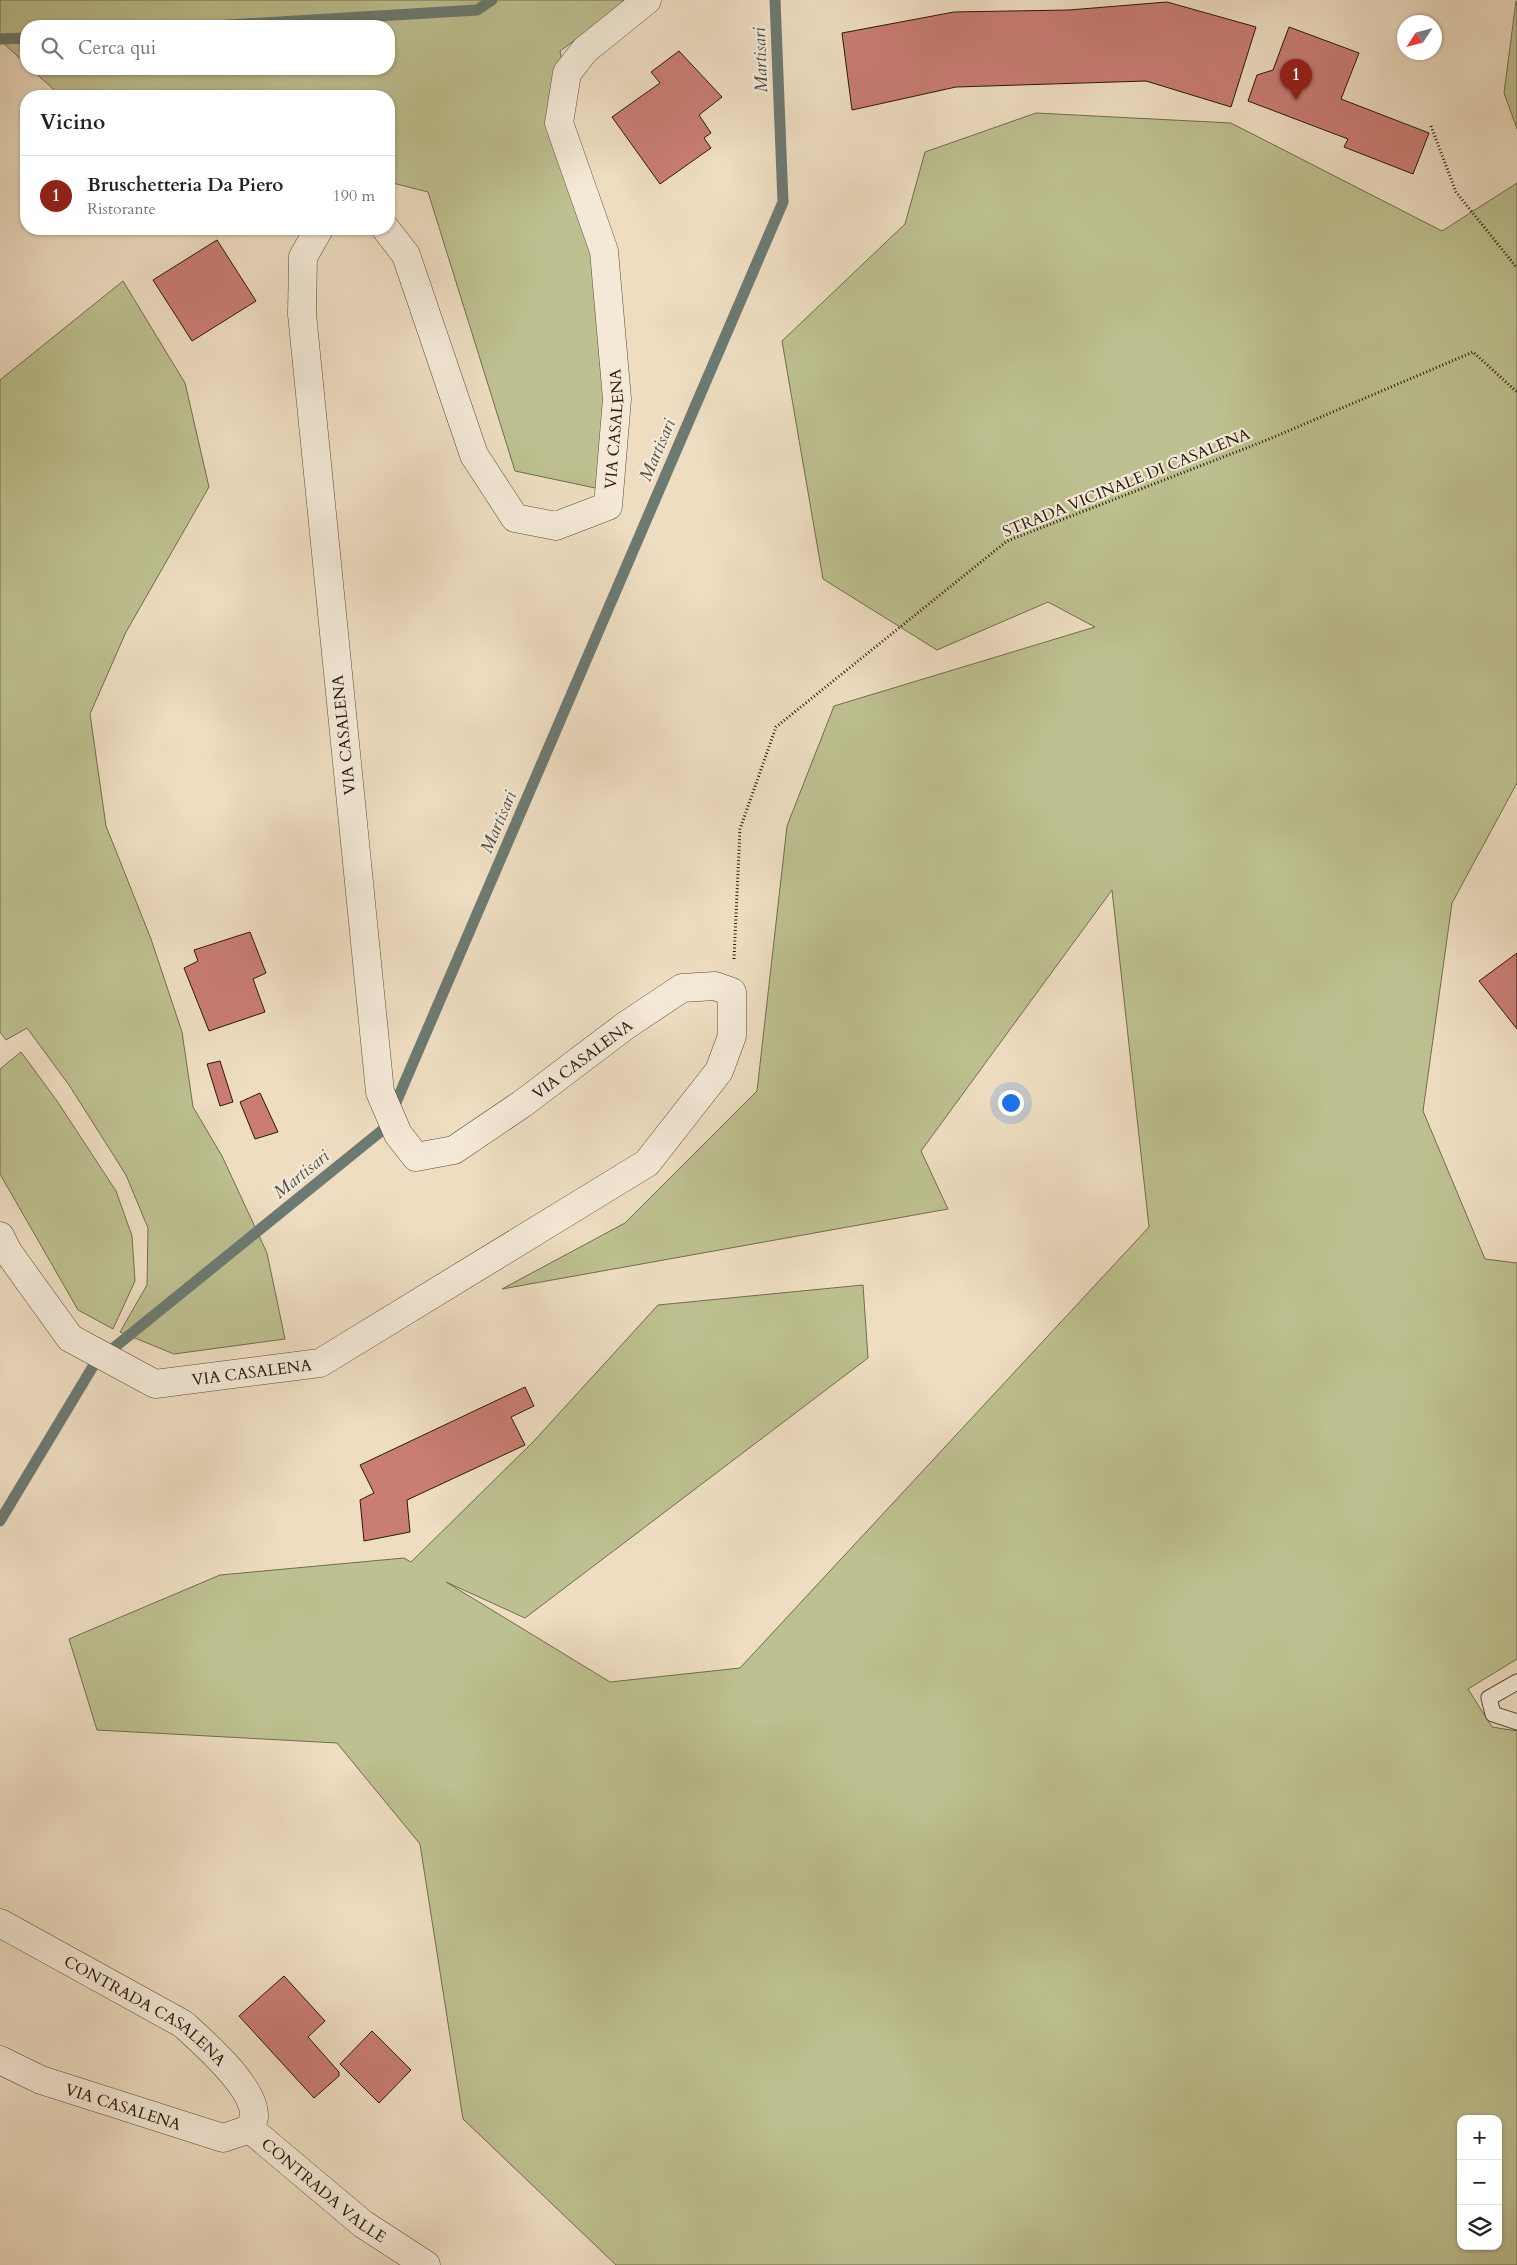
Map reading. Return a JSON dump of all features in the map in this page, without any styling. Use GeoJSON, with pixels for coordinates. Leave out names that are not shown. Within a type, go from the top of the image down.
{"type":"FeatureCollection","features":[{"type":"Feature","properties":{"kind":"street","name":"VIA CASALENA"},"geometry":{"type":"LineString","coordinates":[[391,235],[406,255],[474,455],[515,518],[556,526],[608,506],[617,399],[604,251],[559,123],[567,73],[585,50],[647,0]]}},
{"type":"Feature","properties":{"kind":"street","name":"VIA CASALENA"},"geometry":{"type":"LineString","coordinates":[[0,1236],[8,1252],[70,1338],[155,1384],[320,1363],[647,1163],[720,1071],[732,1036],[732,992],[715,986],[682,988],[626,1026],[522,1104],[454,1150],[416,1157],[398,1134],[380,1092],[302,314],[303,257],[316,235]]}},
{"type":"Feature","properties":{"kind":"street","name":"CONTRADA CASALENA"},"geometry":{"type":"LineString","coordinates":[[0,1923],[183,2024],[209,2047],[242,2085],[251,2103],[254,2117],[250,2129]]}},
{"type":"Feature","properties":{"kind":"street","name":"VIA CASALENA"},"geometry":{"type":"LineString","coordinates":[[0,2060],[41,2080],[223,2138],[250,2129]]}},
{"type":"Feature","properties":{"kind":"street","name":"CONTRADA VALLE"},"geometry":{"type":"LineString","coordinates":[[250,2129],[363,2224],[426,2265]]}},
{"type":"Feature","properties":{"kind":"lane"},"geometry":{"type":"LineString","coordinates":[[1517,1682],[1489,1698],[1493,1714],[1517,1722]]}},
{"type":"Feature","properties":{"kind":"path"},"geometry":{"type":"LineString","coordinates":[[1431,126],[1456,192],[1517,268]]}},
{"type":"Feature","properties":{"kind":"path","name":"STRADA VICINALE DI CASALENA"},"geometry":{"type":"LineString","coordinates":[[732,992],[740,829],[776,727],[1007,541],[1266,440],[1473,352],[1517,392]]}},
{"type":"Feature","properties":{"kind":"green space"},"geometry":{"type":"Polygon","coordinates":[[[0,0],[630,0],[560,51],[620,387],[600,489],[515,471],[428,192],[395,184],[395,90],[54,90],[38,75],[395,75],[395,20],[20,20],[20,58],[0,40],[0,0]]]}},
{"type":"Feature","properties":{"kind":"green space"},"geometry":{"type":"Polygon","coordinates":[[[1517,1],[1517,129],[1504,93],[1517,1]]]}},
{"type":"Feature","properties":{"kind":"green space"},"geometry":{"type":"Polygon","coordinates":[[[1036,113],[1231,123],[1442,231],[1517,183],[1517,783],[1452,903],[1423,1111],[1485,1259],[1517,1263],[1517,1659],[1468,1689],[1492,1727],[1517,1731],[1517,2265],[616,2265],[463,2119],[420,1844],[337,1743],[97,1730],[69,1639],[220,1575],[404,1558],[411,1562],[533,1442],[658,1305],[863,1285],[868,1358],[525,1618],[446,1582],[610,1682],[740,1668],[1149,1227],[1112,890],[921,1151],[948,1209],[502,1289],[625,1223],[757,1091],[787,826],[834,706],[1095,627],[1048,602],[937,650],[823,579],[782,341],[905,224],[925,152],[1036,113]]]}},
{"type":"Feature","properties":{"kind":"green space"},"geometry":{"type":"Polygon","coordinates":[[[123,281],[185,383],[209,487],[126,632],[90,714],[106,826],[151,939],[182,1032],[193,1107],[222,1156],[267,1253],[285,1339],[174,1354],[120,1332],[147,1285],[148,1228],[126,1175],[69,1085],[27,1028],[6,1040],[0,1032],[0,380],[123,281]]]}},
{"type":"Feature","properties":{"kind":"green space"},"geometry":{"type":"Polygon","coordinates":[[[21,1052],[57,1101],[116,1191],[132,1236],[135,1281],[113,1329],[78,1310],[0,1174],[0,1069],[21,1052]]]}},
{"type":"Feature","properties":{"kind":"building"},"geometry":{"type":"Polygon","coordinates":[[[1167,2],[1256,27],[1231,107],[1146,81],[956,87],[852,110],[842,33],[954,12],[1069,10],[1167,2]]]}},
{"type":"Feature","properties":{"kind":"building"},"geometry":{"type":"Polygon","coordinates":[[[1289,27],[1359,53],[1341,99],[1429,133],[1413,174],[1344,147],[1348,139],[1248,101],[1257,75],[1273,70],[1289,27]]]}},
{"type":"Feature","properties":{"kind":"building"},"geometry":{"type":"Polygon","coordinates":[[[679,51],[722,97],[699,115],[711,133],[704,138],[711,148],[660,184],[612,117],[660,83],[651,72],[679,51]]]}},
{"type":"Feature","properties":{"kind":"building"},"geometry":{"type":"Polygon","coordinates":[[[217,240],[256,301],[192,341],[153,280],[217,240]]]}},
{"type":"Feature","properties":{"kind":"building"},"geometry":{"type":"Polygon","coordinates":[[[250,932],[266,973],[253,979],[265,1012],[209,1031],[184,968],[198,961],[194,950],[250,932]]]}},
{"type":"Feature","properties":{"kind":"building"},"geometry":{"type":"Polygon","coordinates":[[[1517,953],[1517,1029],[1479,981],[1517,953]]]}},
{"type":"Feature","properties":{"kind":"building"},"geometry":{"type":"Polygon","coordinates":[[[220,1061],[233,1102],[220,1106],[207,1064],[220,1061]]]}},
{"type":"Feature","properties":{"kind":"building"},"geometry":{"type":"Polygon","coordinates":[[[260,1093],[278,1132],[255,1139],[240,1102],[260,1093]]]}},
{"type":"Feature","properties":{"kind":"building"},"geometry":{"type":"Polygon","coordinates":[[[525,1387],[534,1406],[511,1417],[525,1445],[407,1500],[410,1532],[364,1541],[360,1500],[374,1493],[360,1465],[525,1387]]]}},
{"type":"Feature","properties":{"kind":"building"},"geometry":{"type":"Polygon","coordinates":[[[284,1976],[325,2021],[308,2037],[339,2072],[339,2076],[314,2098],[239,2016],[284,1976]]]}},
{"type":"Feature","properties":{"kind":"building"},"geometry":{"type":"Polygon","coordinates":[[[372,2031],[411,2070],[379,2103],[340,2064],[372,2031]]]}},
{"type":"Feature","properties":{"kind":"waterway"},"geometry":{"type":"LineString","coordinates":[[311,20],[477,10],[492,0]]}},
{"type":"Feature","properties":{"kind":"waterway","name":"Martisari"},"geometry":{"type":"LineString","coordinates":[[0,1521],[95,1363],[385,1128],[783,202],[775,0]]}},
{"type":"Feature","properties":{"kind":"waterway"},"geometry":{"type":"LineString","coordinates":[[0,39],[20,38]]}},
{"type":"Feature","properties":{"kind":"place","name":"Bruschetteria Da Piero"},"geometry":{"type":"Point","coordinates":[1296,100]}}]}
